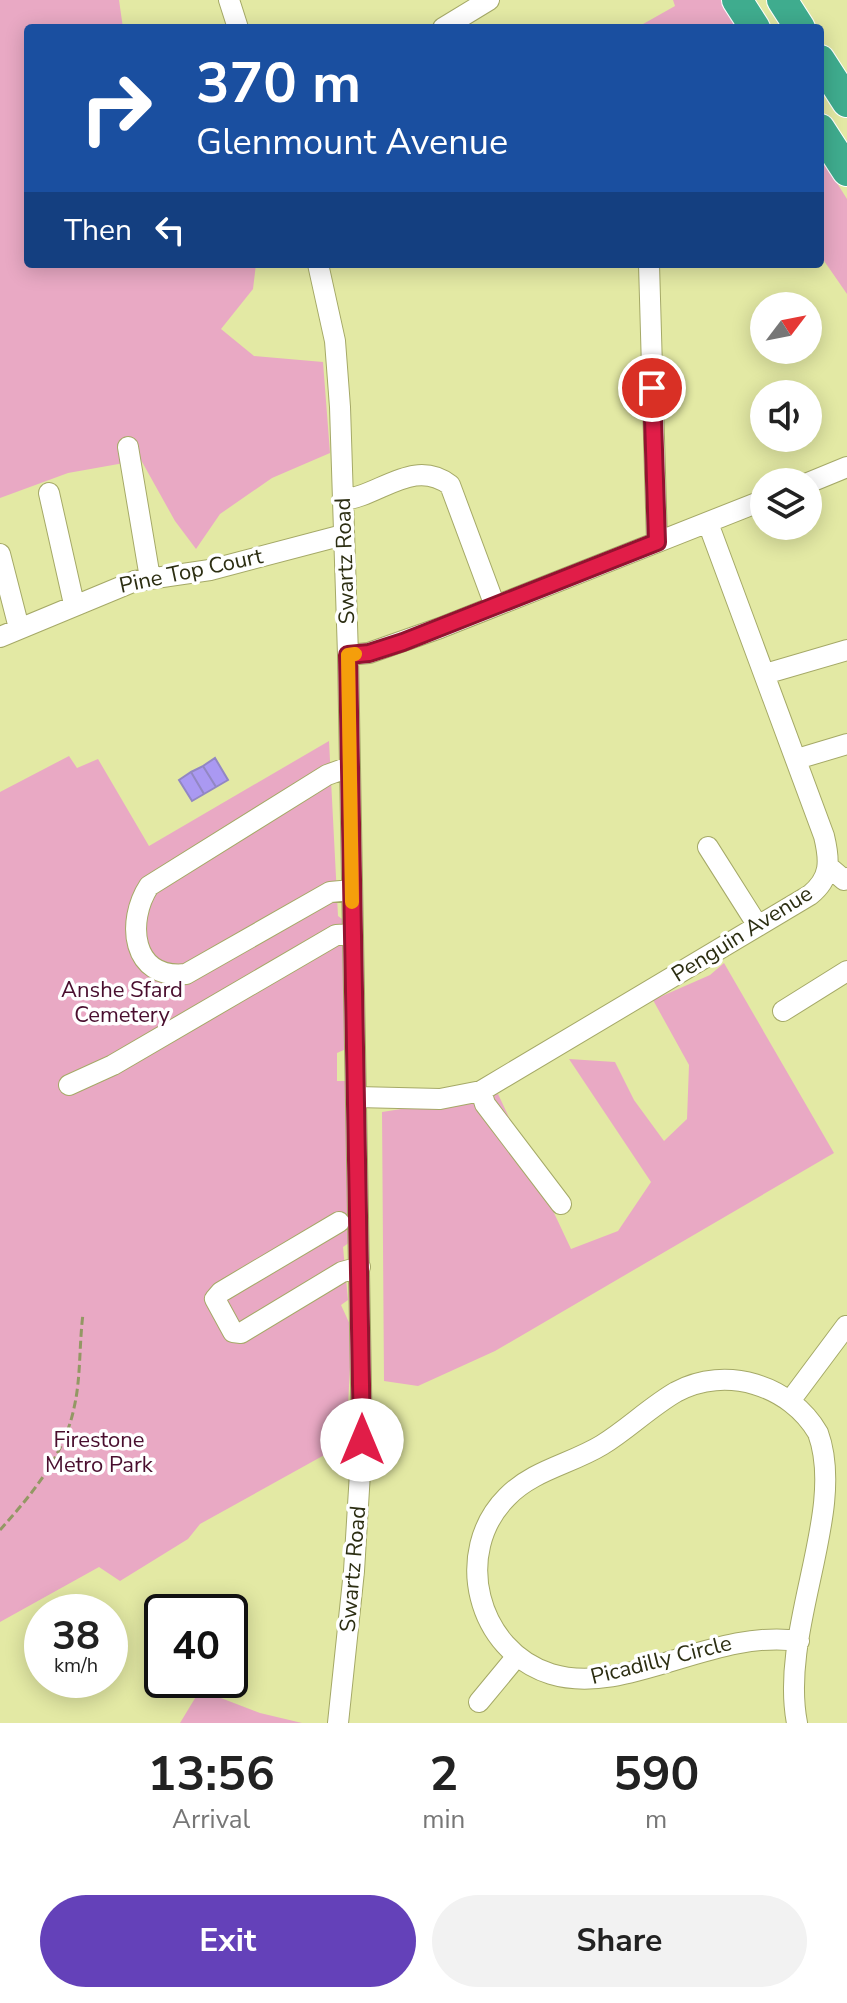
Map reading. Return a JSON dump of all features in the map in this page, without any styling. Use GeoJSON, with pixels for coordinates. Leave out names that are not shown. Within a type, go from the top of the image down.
{"type":"FeatureCollection","features":[{"type":"Feature","properties":{"kind":"highway"},"geometry":{"type":"LineString","coordinates":[[737,0],[752,24]]}},
{"type":"Feature","properties":{"kind":"highway"},"geometry":{"type":"LineString","coordinates":[[782,0],[797,24]]}},
{"type":"Feature","properties":{"kind":"highway"},"geometry":{"type":"LineString","coordinates":[[824,66],[847,102]]}},
{"type":"Feature","properties":{"kind":"highway"},"geometry":{"type":"LineString","coordinates":[[824,135],[847,171]]}},
{"type":"Feature","properties":{"kind":"street"},"geometry":{"type":"LineString","coordinates":[[229,0],[237,24]]}},
{"type":"Feature","properties":{"kind":"street"},"geometry":{"type":"LineString","coordinates":[[450,24],[489,0]]}},
{"type":"Feature","properties":{"kind":"street","name":"Swartz Road"},"geometry":{"type":"LineString","coordinates":[[319,268],[328,299],[338,374],[348,655],[360,1267],[360,1498],[338,1723]]}},
{"type":"Feature","properties":{"kind":"street"},"geometry":{"type":"LineString","coordinates":[[649,268],[657,542]]}},
{"type":"Feature","properties":{"kind":"street"},"geometry":{"type":"LineString","coordinates":[[128,447],[150,578]]}},
{"type":"Feature","properties":{"kind":"street"},"geometry":{"type":"LineString","coordinates":[[822,477],[847,467]]}},
{"type":"Feature","properties":{"kind":"street"},"geometry":{"type":"LineString","coordinates":[[342,500],[357,499],[410,476],[430,475],[442,479],[450,485],[495,606]]}},
{"type":"Feature","properties":{"kind":"street"},"geometry":{"type":"LineString","coordinates":[[49,493],[74,604]]}},
{"type":"Feature","properties":{"kind":"street"},"geometry":{"type":"LineString","coordinates":[[348,655],[369,653],[403,642],[750,506]]}},
{"type":"Feature","properties":{"kind":"street","name":"Penguin Avenue"},"geometry":{"type":"LineString","coordinates":[[357,1097],[440,1099],[481,1091],[817,889],[842,878],[708,523]]}},
{"type":"Feature","properties":{"kind":"street","name":"Pine Top Court"},"geometry":{"type":"LineString","coordinates":[[9,632],[107,590],[150,578],[210,570],[343,535]]}},
{"type":"Feature","properties":{"kind":"street"},"geometry":{"type":"LineString","coordinates":[[0,554],[9,632]]}},
{"type":"Feature","properties":{"kind":"street"},"geometry":{"type":"LineString","coordinates":[[765,674],[847,650]]}},
{"type":"Feature","properties":{"kind":"street"},"geometry":{"type":"LineString","coordinates":[[797,759],[847,744]]}},
{"type":"Feature","properties":{"kind":"street"},"geometry":{"type":"LineString","coordinates":[[349,767],[327,775],[149,886],[135,916],[137,946],[148,962],[162,973],[186,974],[330,892],[352,890]]}},
{"type":"Feature","properties":{"kind":"street"},"geometry":{"type":"LineString","coordinates":[[708,847],[758,926]]}},
{"type":"Feature","properties":{"kind":"street"},"geometry":{"type":"LineString","coordinates":[[69,1085],[113,1065],[336,935],[352,934]]}},
{"type":"Feature","properties":{"kind":"street"},"geometry":{"type":"LineString","coordinates":[[783,1011],[847,971]]}},
{"type":"Feature","properties":{"kind":"street"},"geometry":{"type":"LineString","coordinates":[[481,1091],[485,1104],[561,1204]]}},
{"type":"Feature","properties":{"kind":"street"},"geometry":{"type":"LineString","coordinates":[[339,1222],[221,1292],[215,1299],[227,1325],[233,1332],[241,1333],[342,1272],[360,1267]]}},
{"type":"Feature","properties":{"kind":"street"},"geometry":{"type":"LineString","coordinates":[[790,1401],[846,1326]]}},
{"type":"Feature","properties":{"kind":"street","name":"Picadilly Circle"},"geometry":{"type":"LineString","coordinates":[[797,1723],[794,1683],[799,1641],[831,1512],[833,1485],[830,1460],[818,1433],[790,1401],[768,1388],[721,1380],[689,1386],[603,1444],[537,1475],[508,1496],[493,1515],[481,1539],[477,1582],[492,1626],[517,1656],[551,1674],[593,1679],[737,1641],[764,1637],[799,1641]]}},
{"type":"Feature","properties":{"kind":"street"},"geometry":{"type":"LineString","coordinates":[[479,1702],[517,1656]]}},
{"type":"Feature","properties":{"kind":"path"},"geometry":{"type":"LineString","coordinates":[[0,1530],[55,1459],[68,1432],[75,1405],[83,1314]]}},
{"type":"Feature","properties":{"kind":"green space"},"geometry":{"type":"Polygon","coordinates":[[[0,0],[119,0],[122,24],[24,24],[24,268],[256,268],[253,289],[221,329],[254,356],[323,362],[330,453],[272,478],[220,514],[196,549],[175,521],[141,460],[68,473],[0,498],[0,0]]]}},
{"type":"Feature","properties":{"kind":"green space"},"geometry":{"type":"Polygon","coordinates":[[[673,0],[721,0],[736,24],[643,24],[675,6],[673,0]]]}},
{"type":"Feature","properties":{"kind":"green space"},"geometry":{"type":"Polygon","coordinates":[[[824,162],[847,199],[847,294],[824,261],[824,162]]]}},
{"type":"Feature","properties":{"kind":"green space"},"geometry":{"type":"Polygon","coordinates":[[[329,741],[338,916],[345,921],[346,1049],[337,1053],[337,1081],[345,1081],[353,1240],[343,1247],[348,1300],[341,1305],[352,1329],[346,1443],[200,1524],[188,1539],[120,1581],[99,1567],[50,1594],[24,1594],[24,1609],[0,1622],[0,792],[69,756],[77,768],[98,759],[149,846],[329,741]]]}},
{"type":"Feature","properties":{"kind":"green space"},"geometry":{"type":"Polygon","coordinates":[[[724,963],[834,1153],[495,1351],[418,1386],[384,1381],[382,1112],[498,1094],[571,1249],[618,1231],[651,1182],[569,1059],[615,1062],[634,1100],[664,1141],[687,1119],[689,1065],[653,1000],[710,975],[724,963]]]}},
{"type":"Feature","properties":{"kind":"green space"},"geometry":{"type":"Polygon","coordinates":[[[195,1698],[221,1698],[260,1713],[302,1723],[180,1723],[195,1698]]]}},
{"type":"Feature","properties":{"kind":"building"},"geometry":{"type":"Polygon","coordinates":[[[215,758],[228,780],[216,787],[203,766],[215,758]]]}},
{"type":"Feature","properties":{"kind":"building"},"geometry":{"type":"Polygon","coordinates":[[[203,766],[216,787],[204,794],[191,772],[203,766]]]}},
{"type":"Feature","properties":{"kind":"building"},"geometry":{"type":"Polygon","coordinates":[[[191,772],[204,794],[192,801],[179,780],[191,772]]]}},
{"type":"Feature","properties":{"kind":"slow traffic"},"geometry":{"type":"LineString","coordinates":[[352,902],[347,701],[348,655],[355,654]]}},
{"type":"Feature","properties":{"kind":"route"},"geometry":{"type":"LineString","coordinates":[[362,1440],[348,655],[369,653],[403,642],[657,542],[652,388]]}},
{"type":"Feature","properties":{"kind":"park label","name":"Anshe Sfard Cemetery"},"geometry":{"type":"Point","coordinates":[122,1002]}},
{"type":"Feature","properties":{"kind":"park label","name":"Firestone Metro Park"},"geometry":{"type":"Point","coordinates":[99,1452]}}]}
